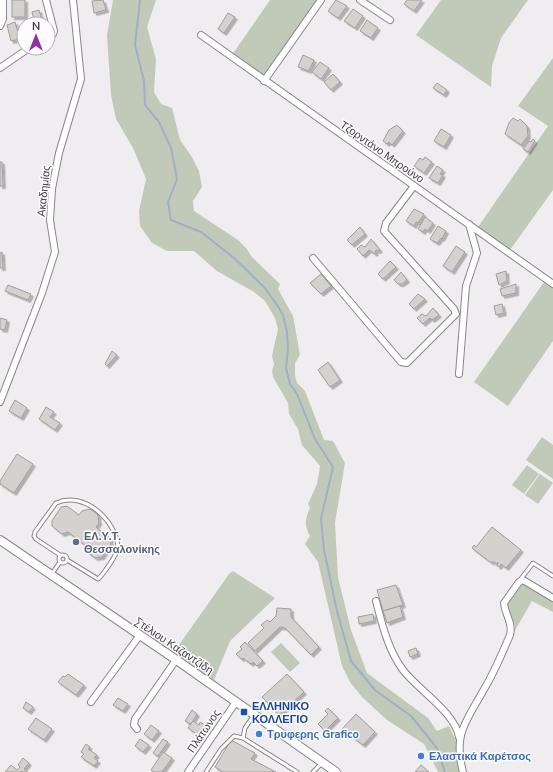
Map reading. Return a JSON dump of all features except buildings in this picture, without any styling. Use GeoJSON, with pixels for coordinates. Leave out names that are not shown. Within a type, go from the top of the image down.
{"type":"FeatureCollection","features":[{"type":"Feature","properties":{"kind":"main road","name":"Στέλιου Καζαντζίδη"},"geometry":{"type":"LineString","coordinates":[[0,540],[140,635],[336,772]]}},
{"type":"Feature","properties":{"kind":"street"},"geometry":{"type":"LineString","coordinates":[[0,26],[3,19],[3,0]]}},
{"type":"Feature","properties":{"kind":"street"},"geometry":{"type":"LineString","coordinates":[[46,0],[50,16]]}},
{"type":"Feature","properties":{"kind":"street","name":"Ακαδημίας"},"geometry":{"type":"LineString","coordinates":[[0,402],[42,293],[55,252],[50,220],[52,188],[59,153],[81,79],[73,0]]}},
{"type":"Feature","properties":{"kind":"street"},"geometry":{"type":"LineString","coordinates":[[264,81],[321,0]]}},
{"type":"Feature","properties":{"kind":"street"},"geometry":{"type":"LineString","coordinates":[[360,0],[390,20]]}},
{"type":"Feature","properties":{"kind":"street","name":"Τζορντάνο Μπρούνο"},"geometry":{"type":"LineString","coordinates":[[201,36],[553,284]]}},
{"type":"Feature","properties":{"kind":"street"},"geometry":{"type":"LineString","coordinates":[[0,68],[17,56]]}},
{"type":"Feature","properties":{"kind":"street"},"geometry":{"type":"LineString","coordinates":[[313,258],[401,362],[407,363],[456,314],[454,308],[384,231],[386,223],[414,186]]}},
{"type":"Feature","properties":{"kind":"street"},"geometry":{"type":"LineString","coordinates":[[459,374],[466,286],[477,253],[469,224]]}},
{"type":"Feature","properties":{"kind":"street"},"geometry":{"type":"LineString","coordinates":[[459,739],[464,724],[484,691],[510,635],[511,625],[505,611],[504,603],[519,582],[525,580],[553,598]]}},
{"type":"Feature","properties":{"kind":"street"},"geometry":{"type":"LineString","coordinates":[[376,601],[388,639],[401,667],[442,710],[458,731],[463,772]]}},
{"type":"Feature","properties":{"kind":"street"},"geometry":{"type":"LineString","coordinates":[[91,702],[140,635]]}},
{"type":"Feature","properties":{"kind":"street"},"geometry":{"type":"LineString","coordinates":[[137,729],[134,725],[135,719],[176,660]]}},
{"type":"Feature","properties":{"kind":"street","name":"Πλάτωνος"},"geometry":{"type":"LineString","coordinates":[[188,772],[236,702]]}},
{"type":"Feature","properties":{"kind":"lane"},"geometry":{"type":"LineString","coordinates":[[73,501],[89,505],[106,519],[114,534],[118,550],[98,579],[67,560],[65,555],[60,555],[36,539],[34,533],[56,503],[73,501]]}},
{"type":"Feature","properties":{"kind":"lane"},"geometry":{"type":"LineString","coordinates":[[51,575],[60,562],[58,558],[60,555]]}},
{"type":"Feature","properties":{"kind":"lane"},"geometry":{"type":"LineString","coordinates":[[60,562],[63,563],[67,560]]}},
{"type":"Feature","properties":{"kind":"lane"},"geometry":{"type":"LineString","coordinates":[[519,582],[533,563],[553,576]]}},
{"type":"Feature","properties":{"kind":"lane"},"geometry":{"type":"LineString","coordinates":[[243,738],[245,728],[254,715]]}},
{"type":"Feature","properties":{"kind":"lane"},"geometry":{"type":"LineString","coordinates":[[206,772],[221,749],[234,736],[243,738],[297,772]]}},
{"type":"Feature","properties":{"kind":"lane"},"geometry":{"type":"LineString","coordinates":[[313,772],[322,763]]}},
{"type":"Feature","properties":{"kind":"green space"},"geometry":{"type":"Polygon","coordinates":[[[113,0],[156,0],[147,27],[156,59],[154,92],[161,104],[172,108],[180,140],[192,157],[199,171],[202,187],[193,201],[194,211],[238,240],[247,249],[251,256],[280,284],[278,289],[293,316],[300,355],[295,363],[295,376],[297,383],[305,391],[324,440],[333,441],[345,463],[335,523],[338,577],[351,630],[367,673],[428,718],[437,731],[449,726],[456,741],[459,772],[438,772],[424,744],[387,720],[362,697],[350,682],[342,666],[318,562],[305,544],[310,536],[306,525],[306,519],[310,508],[308,504],[317,484],[320,466],[302,445],[298,429],[289,414],[288,403],[273,377],[272,371],[274,364],[272,356],[278,329],[275,318],[265,301],[254,292],[217,271],[194,251],[167,251],[152,243],[140,226],[139,211],[146,179],[133,148],[116,119],[111,95],[107,35],[113,0]]]}},
{"type":"Feature","properties":{"kind":"green space"},"geometry":{"type":"Polygon","coordinates":[[[270,0],[319,0],[265,77],[232,55],[270,0]]]}},
{"type":"Feature","properties":{"kind":"green space"},"geometry":{"type":"Polygon","coordinates":[[[441,0],[528,0],[501,38],[492,66],[491,87],[416,35],[441,0]]]}},
{"type":"Feature","properties":{"kind":"green space"},"geometry":{"type":"Polygon","coordinates":[[[553,58],[553,190],[510,250],[478,227],[548,126],[518,106],[553,58]]]}},
{"type":"Feature","properties":{"kind":"green space"},"geometry":{"type":"Polygon","coordinates":[[[544,282],[553,288],[553,341],[508,406],[474,382],[544,282]]]}},
{"type":"Feature","properties":{"kind":"green space"},"geometry":{"type":"Polygon","coordinates":[[[542,437],[553,445],[553,479],[526,460],[542,437]]]}},
{"type":"Feature","properties":{"kind":"green space"},"geometry":{"type":"Polygon","coordinates":[[[527,465],[539,474],[524,494],[512,485],[527,465]]]}},
{"type":"Feature","properties":{"kind":"green space"},"geometry":{"type":"Polygon","coordinates":[[[540,474],[553,483],[538,504],[525,495],[540,474]]]}},
{"type":"Feature","properties":{"kind":"green space"},"geometry":{"type":"Polygon","coordinates":[[[233,571],[275,598],[230,641],[214,680],[174,652],[229,574],[233,571]]]}},
{"type":"Feature","properties":{"kind":"green space"},"geometry":{"type":"Polygon","coordinates":[[[523,582],[553,601],[553,612],[532,601],[514,632],[515,626],[507,603],[523,582]]]}},
{"type":"Feature","properties":{"kind":"green space"},"geometry":{"type":"Polygon","coordinates":[[[281,643],[300,663],[290,672],[271,652],[281,643]]]}},
{"type":"Feature","properties":{"kind":"waterway"},"geometry":{"type":"LineString","coordinates":[[140,0],[135,45],[144,81],[145,105],[159,122],[171,148],[177,179],[168,202],[171,220],[201,232],[234,258],[265,288],[283,315],[287,332],[288,348],[286,368],[290,384],[297,394],[315,439],[333,467],[321,519],[324,550],[337,611],[351,661],[375,690],[411,716],[437,748],[445,772]]}},
{"type":"Feature","properties":{"kind":"place","name":"ΕΛ.Υ.Τ. Θεσσαλονίκης"},"geometry":{"type":"Point","coordinates":[76,542]}},
{"type":"Feature","properties":{"kind":"place","name":"ΕΛΛΗΝΙΚΟ ΚΟΛΛΕΓΙΟ"},"geometry":{"type":"Point","coordinates":[244,712]}},
{"type":"Feature","properties":{"kind":"place","name":"Τρυφερης Grafico"},"geometry":{"type":"Point","coordinates":[259,734]}},
{"type":"Feature","properties":{"kind":"place","name":"Ελαστικά Καρέτσος"},"geometry":{"type":"Point","coordinates":[421,756]}}]}
